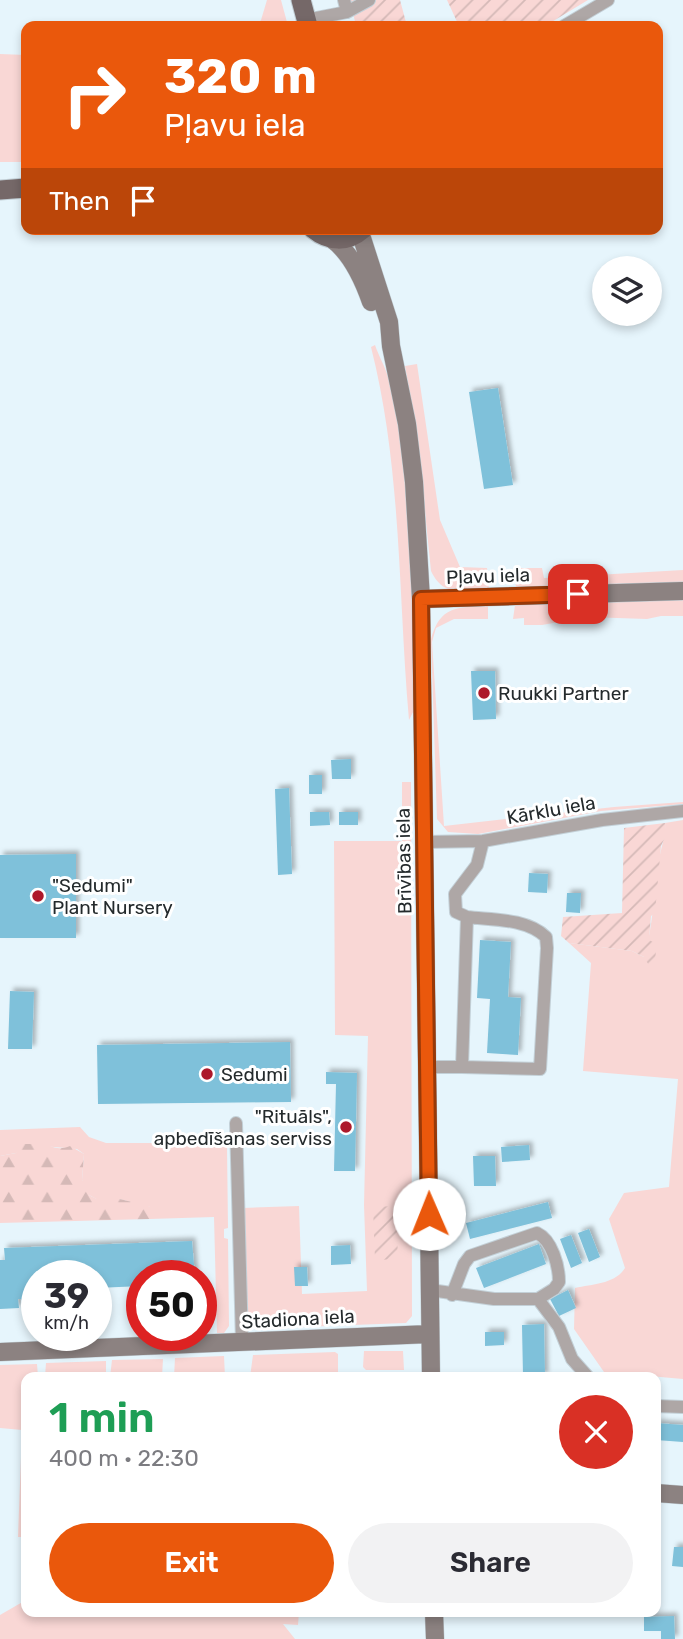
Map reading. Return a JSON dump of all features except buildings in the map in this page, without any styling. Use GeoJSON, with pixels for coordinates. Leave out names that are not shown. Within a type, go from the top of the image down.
{"type":"FeatureCollection","features":[{"type":"Feature","properties":{"kind":"main road"},"geometry":{"type":"LineString","coordinates":[[301,0],[306,21]]}},
{"type":"Feature","properties":{"kind":"main road"},"geometry":{"type":"LineString","coordinates":[[0,190],[21,188]]}},
{"type":"Feature","properties":{"kind":"main road"},"geometry":{"type":"LineString","coordinates":[[324,235],[342,240],[353,235]]}},
{"type":"Feature","properties":{"kind":"main road","name":"Brīvības iela"},"geometry":{"type":"LineString","coordinates":[[363,235],[389,322],[391,346],[407,424],[413,471],[421,599],[431,1372]]}},
{"type":"Feature","properties":{"kind":"main road","name":"Brīvības iela"},"geometry":{"type":"LineString","coordinates":[[332,239],[343,247],[364,281],[391,346]]}},
{"type":"Feature","properties":{"kind":"main road","name":"Pļavu iela"},"geometry":{"type":"LineString","coordinates":[[421,599],[683,591]]}},
{"type":"Feature","properties":{"kind":"main road","name":"Stadiona iela"},"geometry":{"type":"LineString","coordinates":[[0,1352],[430,1334]]}},
{"type":"Feature","properties":{"kind":"main road"},"geometry":{"type":"LineString","coordinates":[[661,1493],[683,1495]]}},
{"type":"Feature","properties":{"kind":"main road"},"geometry":{"type":"LineString","coordinates":[[434,1617],[435,1639]]}},
{"type":"Feature","properties":{"kind":"street"},"geometry":{"type":"LineString","coordinates":[[311,21],[345,6],[369,0]]}},
{"type":"Feature","properties":{"kind":"street"},"geometry":{"type":"LineString","coordinates":[[572,21],[608,0]]}},
{"type":"Feature","properties":{"kind":"street","name":"Kārklu iela"},"geometry":{"type":"LineString","coordinates":[[425,842],[483,841],[601,820],[683,811]]}},
{"type":"Feature","properties":{"kind":"street"},"geometry":{"type":"LineString","coordinates":[[428,1067],[540,1069],[547,948],[544,934],[523,925],[467,917],[456,912],[454,894],[478,865],[483,841]]}},
{"type":"Feature","properties":{"kind":"street"},"geometry":{"type":"LineString","coordinates":[[462,1067],[467,917]]}},
{"type":"Feature","properties":{"kind":"street"},"geometry":{"type":"LineString","coordinates":[[236,1123],[242,1342]]}},
{"type":"Feature","properties":{"kind":"street"},"geometry":{"type":"LineString","coordinates":[[430,1290],[452,1295],[494,1299],[538,1299],[557,1287],[559,1277],[550,1247],[543,1236],[537,1233],[470,1256],[452,1295]]}},
{"type":"Feature","properties":{"kind":"street"},"geometry":{"type":"LineString","coordinates":[[538,1299],[559,1328],[572,1359],[584,1372]]}},
{"type":"Feature","properties":{"kind":"street"},"geometry":{"type":"LineString","coordinates":[[661,1406],[683,1407]]}},
{"type":"Feature","properties":{"kind":"green space"},"geometry":{"type":"Polygon","coordinates":[[[267,0],[281,0],[287,21],[261,20],[267,0]]]}},
{"type":"Feature","properties":{"kind":"green space"},"geometry":{"type":"Polygon","coordinates":[[[350,0],[400,0],[406,21],[355,21],[350,0]]]}},
{"type":"Feature","properties":{"kind":"green space"},"geometry":{"type":"Polygon","coordinates":[[[447,0],[588,0],[553,21],[457,21],[447,0]]]}},
{"type":"Feature","properties":{"kind":"green space"},"geometry":{"type":"Polygon","coordinates":[[[0,54],[21,55],[21,162],[0,162],[0,54]]]}},
{"type":"Feature","properties":{"kind":"green space"},"geometry":{"type":"Polygon","coordinates":[[[375,345],[389,380],[408,501],[415,708],[409,720],[394,486],[381,393],[371,347],[375,345]]]}},
{"type":"Feature","properties":{"kind":"green space"},"geometry":{"type":"Polygon","coordinates":[[[417,364],[440,520],[460,567],[487,568],[489,589],[448,589],[436,580],[431,571],[418,443],[405,366],[417,364]]]}},
{"type":"Feature","properties":{"kind":"green space"},"geometry":{"type":"Polygon","coordinates":[[[514,568],[542,568],[544,578],[683,570],[683,585],[516,588],[514,568]]]}},
{"type":"Feature","properties":{"kind":"green space"},"geometry":{"type":"Polygon","coordinates":[[[683,599],[683,616],[647,619],[587,617],[542,625],[524,625],[524,618],[513,619],[515,605],[683,599]]]}},
{"type":"Feature","properties":{"kind":"green space"},"geometry":{"type":"Polygon","coordinates":[[[488,606],[488,619],[454,619],[436,628],[432,642],[444,826],[614,807],[683,804],[601,811],[478,834],[448,832],[437,819],[431,639],[439,620],[451,610],[488,606]]]}},
{"type":"Feature","properties":{"kind":"green space"},"geometry":{"type":"Polygon","coordinates":[[[402,782],[411,782],[412,1316],[406,1323],[245,1329],[243,1208],[299,1206],[302,1294],[367,1291],[364,1205],[368,1036],[335,1035],[334,841],[402,841],[402,782]]]}},
{"type":"Feature","properties":{"kind":"green space"},"geometry":{"type":"Polygon","coordinates":[[[683,820],[683,1379],[661,1377],[661,1372],[604,1372],[574,1329],[575,1288],[610,1280],[625,1268],[609,1219],[624,1193],[669,1187],[678,1079],[583,1071],[591,963],[569,943],[632,951],[644,957],[665,823],[683,820]]]}},
{"type":"Feature","properties":{"kind":"green space"},"geometry":{"type":"Polygon","coordinates":[[[665,823],[666,835],[661,846],[655,913],[651,916],[649,940],[657,944],[654,967],[650,967],[644,957],[632,951],[569,943],[561,936],[563,917],[622,913],[624,828],[665,823]]]}},
{"type":"Feature","properties":{"kind":"green space"},"geometry":{"type":"Polygon","coordinates":[[[80,1127],[89,1137],[106,1143],[219,1143],[227,1146],[228,1228],[224,1229],[224,1238],[228,1239],[229,1326],[224,1333],[217,1333],[214,1217],[150,1219],[150,1207],[119,1199],[102,1202],[89,1195],[82,1180],[84,1154],[77,1149],[31,1145],[16,1153],[0,1156],[0,1130],[80,1127]]]}},
{"type":"Feature","properties":{"kind":"green space"},"geometry":{"type":"Polygon","coordinates":[[[40,1139],[54,1147],[70,1146],[84,1154],[82,1180],[88,1186],[89,1195],[102,1200],[137,1200],[150,1207],[150,1219],[0,1223],[0,1156],[16,1153],[21,1144],[31,1144],[40,1139]]]}},
{"type":"Feature","properties":{"kind":"green space"},"geometry":{"type":"Polygon","coordinates":[[[396,1206],[398,1259],[375,1260],[373,1207],[396,1206]]]}},
{"type":"Feature","properties":{"kind":"green space"},"geometry":{"type":"Polygon","coordinates":[[[364,1351],[403,1351],[404,1370],[366,1370],[363,1367],[364,1351]]]}},
{"type":"Feature","properties":{"kind":"green space"},"geometry":{"type":"Polygon","coordinates":[[[335,1352],[338,1354],[338,1372],[251,1372],[253,1355],[335,1352]]]}},
{"type":"Feature","properties":{"kind":"green space"},"geometry":{"type":"Polygon","coordinates":[[[224,1356],[225,1372],[174,1372],[175,1358],[224,1356]]]}},
{"type":"Feature","properties":{"kind":"green space"},"geometry":{"type":"Polygon","coordinates":[[[163,1359],[162,1372],[111,1372],[112,1360],[163,1359]]]}},
{"type":"Feature","properties":{"kind":"green space"},"geometry":{"type":"Polygon","coordinates":[[[106,1361],[106,1372],[45,1372],[46,1363],[106,1361]]]}},
{"type":"Feature","properties":{"kind":"green space"},"geometry":{"type":"Polygon","coordinates":[[[37,1364],[38,1372],[21,1372],[21,1430],[0,1428],[0,1365],[37,1364]]]}},
{"type":"Feature","properties":{"kind":"green space"},"geometry":{"type":"Polygon","coordinates":[[[21,1457],[21,1537],[18,1537],[21,1457]]]}},
{"type":"Feature","properties":{"kind":"green space"},"geometry":{"type":"Polygon","coordinates":[[[21,1603],[21,1617],[299,1617],[298,1625],[283,1624],[295,1639],[0,1639],[0,1615],[21,1603]]]}},
{"type":"Feature","properties":{"kind":"place","name":"Ruukki Partner"},"geometry":{"type":"Point","coordinates":[484,693]}},
{"type":"Feature","properties":{"kind":"place","name":"\"Sedumi\" Plant Nursery"},"geometry":{"type":"Point","coordinates":[38,896]}},
{"type":"Feature","properties":{"kind":"place","name":"Sedumi"},"geometry":{"type":"Point","coordinates":[207,1074]}},
{"type":"Feature","properties":{"kind":"place","name":"\"Rituāls\", apbedīšanas serviss"},"geometry":{"type":"Point","coordinates":[346,1127]}},
{"type":"Feature","properties":{"kind":"route"},"geometry":{"type":"LineString","coordinates":[[429,1214],[421,599],[578,594]]}}]}
